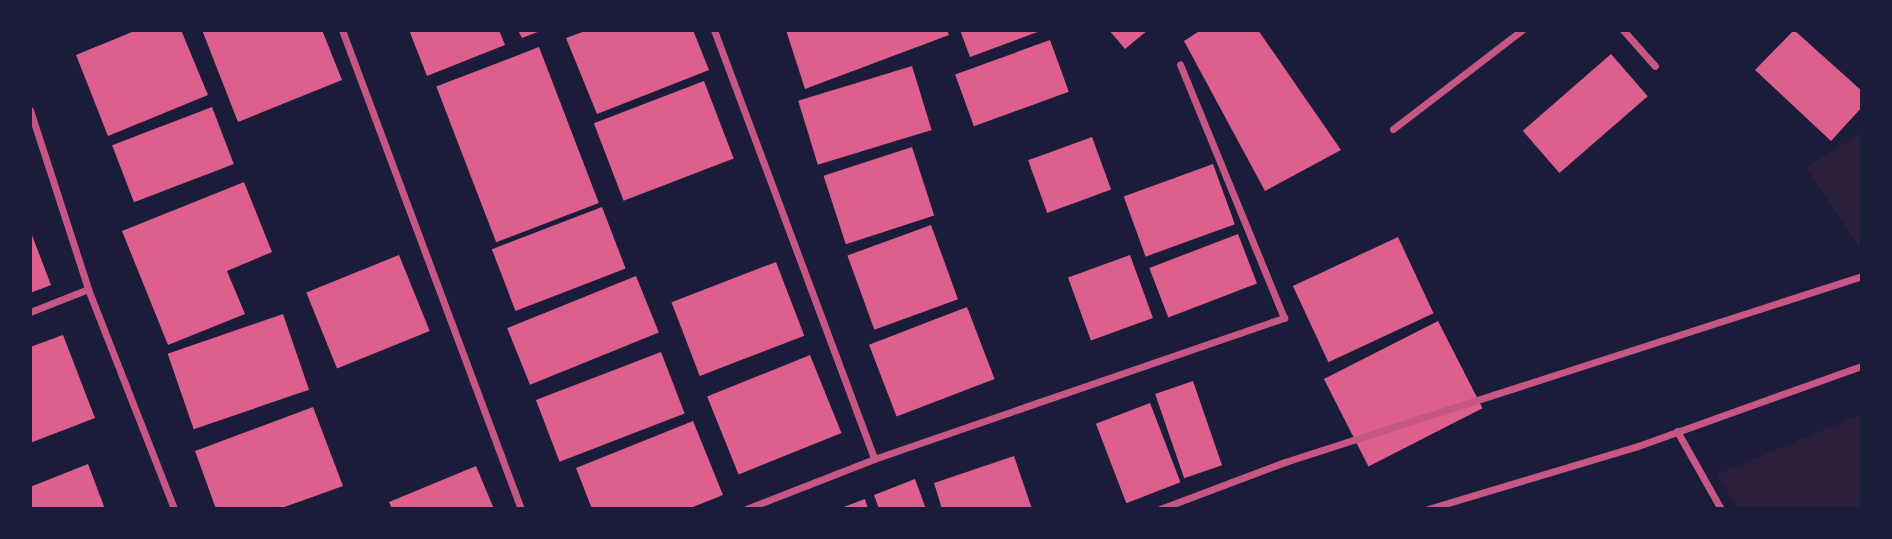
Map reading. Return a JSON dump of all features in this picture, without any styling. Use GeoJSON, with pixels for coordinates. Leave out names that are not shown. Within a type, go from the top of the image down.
{"type":"FeatureCollection","features":[{"type":"Feature","properties":{"kind":"street"},"geometry":{"type":"LineString","coordinates":[[342,30],[521,509]]}},
{"type":"Feature","properties":{"kind":"street"},"geometry":{"type":"LineString","coordinates":[[714,30],[874,458]]}},
{"type":"Feature","properties":{"kind":"street"},"geometry":{"type":"LineString","coordinates":[[1393,129],[1522,30]]}},
{"type":"Feature","properties":{"kind":"street"},"geometry":{"type":"LineString","coordinates":[[1623,30],[1655,66]]}},
{"type":"Feature","properties":{"kind":"street"},"geometry":{"type":"LineString","coordinates":[[746,509],[874,458],[1284,318],[1180,65]]}},
{"type":"Feature","properties":{"kind":"street"},"geometry":{"type":"LineString","coordinates":[[30,110],[88,289],[174,509]]}},
{"type":"Feature","properties":{"kind":"street"},"geometry":{"type":"LineString","coordinates":[[1160,509],[1285,462],[1862,276]]}},
{"type":"Feature","properties":{"kind":"street"},"geometry":{"type":"LineString","coordinates":[[30,312],[88,289]]}},
{"type":"Feature","properties":{"kind":"street"},"geometry":{"type":"LineString","coordinates":[[1428,509],[1677,431],[1862,366]]}},
{"type":"Feature","properties":{"kind":"street"},"geometry":{"type":"LineString","coordinates":[[1677,431],[1721,509]]}},
{"type":"Feature","properties":{"kind":"shaded area"},"geometry":{"type":"Polygon","coordinates":[[[1862,132],[1862,251],[1806,168],[1862,132]]]}},
{"type":"Feature","properties":{"kind":"shaded area"},"geometry":{"type":"Polygon","coordinates":[[[1862,414],[1862,509],[1738,509],[1717,474],[1862,414]]]}},
{"type":"Feature","properties":{"kind":"building"},"geometry":{"type":"Polygon","coordinates":[[[137,30],[181,30],[208,95],[108,136],[76,55],[137,30]]]}},
{"type":"Feature","properties":{"kind":"building"},"geometry":{"type":"Polygon","coordinates":[[[202,30],[322,30],[342,80],[238,122],[202,30]]]}},
{"type":"Feature","properties":{"kind":"building"},"geometry":{"type":"Polygon","coordinates":[[[409,30],[499,30],[505,45],[427,76],[409,30]]]}},
{"type":"Feature","properties":{"kind":"building"},"geometry":{"type":"Polygon","coordinates":[[[518,30],[543,30],[522,38],[518,30]]]}},
{"type":"Feature","properties":{"kind":"building"},"geometry":{"type":"Polygon","coordinates":[[[588,30],[693,30],[709,70],[597,114],[566,38],[588,30]]]}},
{"type":"Feature","properties":{"kind":"building"},"geometry":{"type":"Polygon","coordinates":[[[786,30],[947,30],[949,35],[805,89],[786,30]]]}},
{"type":"Feature","properties":{"kind":"building"},"geometry":{"type":"Polygon","coordinates":[[[960,30],[1043,30],[970,57],[960,30]]]}},
{"type":"Feature","properties":{"kind":"building"},"geometry":{"type":"Polygon","coordinates":[[[1109,30],[1148,30],[1125,49],[1109,30]]]}},
{"type":"Feature","properties":{"kind":"building"},"geometry":{"type":"Polygon","coordinates":[[[1201,30],[1258,30],[1341,150],[1265,191],[1184,41],[1201,30]]]}},
{"type":"Feature","properties":{"kind":"building"},"geometry":{"type":"Polygon","coordinates":[[[1794,30],[1862,91],[1862,107],[1831,141],[1755,70],[1794,30]]]}},
{"type":"Feature","properties":{"kind":"building"},"geometry":{"type":"Polygon","coordinates":[[[1050,40],[1069,92],[974,126],[955,75],[1050,40]]]}},
{"type":"Feature","properties":{"kind":"building"},"geometry":{"type":"Polygon","coordinates":[[[539,47],[599,203],[496,242],[436,86],[539,47]]]}},
{"type":"Feature","properties":{"kind":"building"},"geometry":{"type":"Polygon","coordinates":[[[1611,54],[1648,96],[1559,173],[1523,131],[1611,54]]]}},
{"type":"Feature","properties":{"kind":"building"},"geometry":{"type":"Polygon","coordinates":[[[912,66],[932,130],[818,165],[798,101],[912,66]]]}},
{"type":"Feature","properties":{"kind":"building"},"geometry":{"type":"Polygon","coordinates":[[[704,81],[734,158],[624,201],[594,123],[704,81]]]}},
{"type":"Feature","properties":{"kind":"building"},"geometry":{"type":"Polygon","coordinates":[[[212,107],[234,164],[134,202],[112,145],[212,107]]]}},
{"type":"Feature","properties":{"kind":"building"},"geometry":{"type":"Polygon","coordinates":[[[1092,137],[1111,190],[1047,213],[1028,160],[1092,137]]]}},
{"type":"Feature","properties":{"kind":"building"},"geometry":{"type":"Polygon","coordinates":[[[912,147],[934,215],[846,244],[824,176],[912,147]]]}},
{"type":"Feature","properties":{"kind":"building"},"geometry":{"type":"Polygon","coordinates":[[[1213,164],[1235,224],[1146,257],[1124,196],[1213,164]]]}},
{"type":"Feature","properties":{"kind":"building"},"geometry":{"type":"Polygon","coordinates":[[[244,182],[272,252],[227,271],[245,314],[168,345],[122,231],[244,182]]]}},
{"type":"Feature","properties":{"kind":"building"},"geometry":{"type":"Polygon","coordinates":[[[602,207],[626,269],[515,311],[492,249],[602,207]]]}},
{"type":"Feature","properties":{"kind":"building"},"geometry":{"type":"Polygon","coordinates":[[[931,225],[958,299],[874,330],[847,255],[931,225]]]}},
{"type":"Feature","properties":{"kind":"building"},"geometry":{"type":"Polygon","coordinates":[[[30,230],[51,285],[30,293],[30,230]]]}},
{"type":"Feature","properties":{"kind":"building"},"geometry":{"type":"Polygon","coordinates":[[[1238,234],[1257,283],[1168,318],[1149,268],[1238,234]]]}},
{"type":"Feature","properties":{"kind":"building"},"geometry":{"type":"Polygon","coordinates":[[[1398,237],[1433,313],[1328,362],[1293,286],[1398,237]]]}},
{"type":"Feature","properties":{"kind":"building"},"geometry":{"type":"Polygon","coordinates":[[[399,255],[430,331],[337,368],[306,292],[399,255]]]}},
{"type":"Feature","properties":{"kind":"building"},"geometry":{"type":"Polygon","coordinates":[[[1130,255],[1153,318],[1091,341],[1068,278],[1130,255]]]}},
{"type":"Feature","properties":{"kind":"building"},"geometry":{"type":"Polygon","coordinates":[[[776,262],[804,336],[700,376],[671,302],[776,262]]]}},
{"type":"Feature","properties":{"kind":"building"},"geometry":{"type":"Polygon","coordinates":[[[636,276],[659,333],[530,385],[507,328],[636,276]]]}},
{"type":"Feature","properties":{"kind":"building"},"geometry":{"type":"Polygon","coordinates":[[[967,307],[995,379],[897,417],[869,345],[967,307]]]}},
{"type":"Feature","properties":{"kind":"building"},"geometry":{"type":"Polygon","coordinates":[[[283,314],[309,390],[194,429],[168,354],[283,314]]]}},
{"type":"Feature","properties":{"kind":"building"},"geometry":{"type":"Polygon","coordinates":[[[1438,321],[1482,408],[1368,466],[1324,379],[1438,321]]]}},
{"type":"Feature","properties":{"kind":"building"},"geometry":{"type":"Polygon","coordinates":[[[63,335],[95,418],[30,443],[30,347],[63,335]]]}},
{"type":"Feature","properties":{"kind":"building"},"geometry":{"type":"Polygon","coordinates":[[[661,352],[685,414],[560,462],[536,400],[661,352]]]}},
{"type":"Feature","properties":{"kind":"building"},"geometry":{"type":"Polygon","coordinates":[[[810,355],[841,433],[739,474],[707,397],[810,355]]]}},
{"type":"Feature","properties":{"kind":"building"},"geometry":{"type":"Polygon","coordinates":[[[1193,381],[1222,465],[1184,478],[1155,394],[1193,381]]]}},
{"type":"Feature","properties":{"kind":"building"},"geometry":{"type":"Polygon","coordinates":[[[1150,403],[1180,482],[1126,503],[1096,424],[1150,403]]]}},
{"type":"Feature","properties":{"kind":"building"},"geometry":{"type":"Polygon","coordinates":[[[313,407],[343,486],[279,509],[216,509],[195,451],[313,407]]]}},
{"type":"Feature","properties":{"kind":"building"},"geometry":{"type":"Polygon","coordinates":[[[693,421],[723,495],[688,509],[592,509],[576,468],[693,421]]]}},
{"type":"Feature","properties":{"kind":"building"},"geometry":{"type":"Polygon","coordinates":[[[1014,456],[1032,509],[942,509],[934,483],[1014,456]]]}},
{"type":"Feature","properties":{"kind":"building"},"geometry":{"type":"Polygon","coordinates":[[[88,464],[105,509],[30,509],[30,487],[88,464]]]}},
{"type":"Feature","properties":{"kind":"building"},"geometry":{"type":"Polygon","coordinates":[[[476,466],[494,509],[392,509],[389,502],[476,466]]]}},
{"type":"Feature","properties":{"kind":"building"},"geometry":{"type":"Polygon","coordinates":[[[915,479],[926,509],[879,509],[874,495],[915,479]]]}},
{"type":"Feature","properties":{"kind":"building"},"geometry":{"type":"Polygon","coordinates":[[[865,499],[868,509],[838,509],[865,499]]]}}]}
